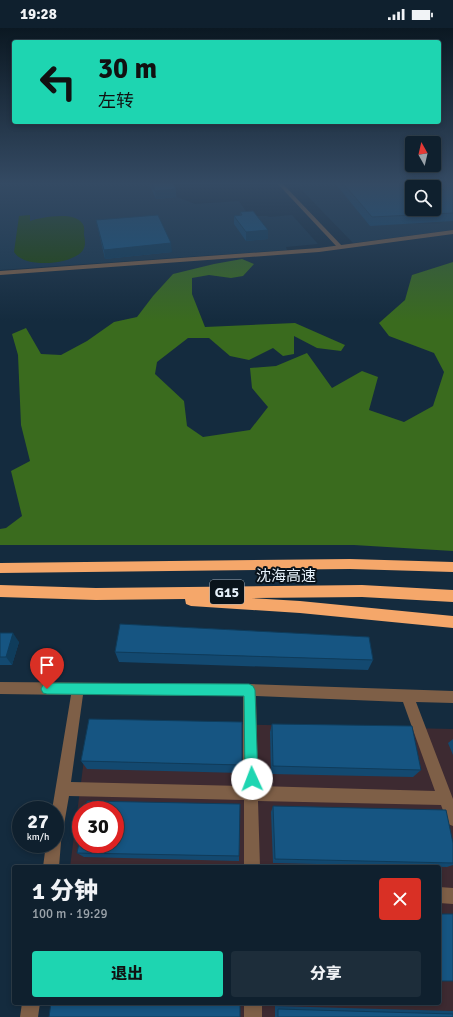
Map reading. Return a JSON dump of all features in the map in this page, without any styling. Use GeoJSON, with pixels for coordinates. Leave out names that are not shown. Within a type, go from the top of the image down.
{"type":"FeatureCollection","features":[{"type":"Feature","properties":{"kind":"highway","name":"沈海高速"},"geometry":{"type":"LineString","coordinates":[[0,568],[350,564],[453,567]]}},
{"type":"Feature","properties":{"kind":"highway","name":"沈海高速"},"geometry":{"type":"LineString","coordinates":[[0,591],[96,594],[362,591],[453,596]]}},
{"type":"Feature","properties":{"kind":"highway"},"geometry":{"type":"LineString","coordinates":[[96,594],[300,607],[453,622]]}},
{"type":"Feature","properties":{"kind":"street"},"geometry":{"type":"LineString","coordinates":[[322,228],[340,247]]}},
{"type":"Feature","properties":{"kind":"street"},"geometry":{"type":"LineString","coordinates":[[0,273],[319,250],[453,232]]}},
{"type":"Feature","properties":{"kind":"street"},"geometry":{"type":"LineString","coordinates":[[0,688],[249,690],[453,697]]}},
{"type":"Feature","properties":{"kind":"street"},"geometry":{"type":"LineString","coordinates":[[60,801],[78,689]]}},
{"type":"Feature","properties":{"kind":"street"},"geometry":{"type":"LineString","coordinates":[[249,690],[252,794],[252,865]]}},
{"type":"Feature","properties":{"kind":"street"},"geometry":{"type":"LineString","coordinates":[[407,695],[453,819]]}},
{"type":"Feature","properties":{"kind":"street"},"geometry":{"type":"LineString","coordinates":[[62,789],[445,798]]}},
{"type":"Feature","properties":{"kind":"street"},"geometry":{"type":"LineString","coordinates":[[51,865],[53,853]]}},
{"type":"Feature","properties":{"kind":"street"},"geometry":{"type":"LineString","coordinates":[[441,895],[453,896]]}},
{"type":"Feature","properties":{"kind":"street"},"geometry":{"type":"LineString","coordinates":[[29,1017],[31,1005]]}},
{"type":"Feature","properties":{"kind":"street"},"geometry":{"type":"LineString","coordinates":[[253,1005],[253,1017]]}},
{"type":"Feature","properties":{"kind":"shaded area"},"geometry":{"type":"Polygon","coordinates":[[[0,228],[304,228],[318,244],[286,247],[287,250],[0,270],[0,228]]]}},
{"type":"Feature","properties":{"kind":"shaded area"},"geometry":{"type":"Polygon","coordinates":[[[339,228],[453,228],[453,230],[353,243],[339,228]]]}},
{"type":"Feature","properties":{"kind":"shaded area"},"geometry":{"type":"Polygon","coordinates":[[[89,721],[453,729],[453,1017],[50,1017],[52,1005],[441,1005],[441,865],[70,865],[72,852],[72,853],[124,853],[124,801],[79,801],[89,721]]]}},
{"type":"Feature","properties":{"kind":"green space"},"geometry":{"type":"Polygon","coordinates":[[[17,228],[84,228],[85,246],[78,255],[69,259],[59,262],[38,263],[19,257],[14,252],[17,228]]]}},
{"type":"Feature","properties":{"kind":"green space"},"geometry":{"type":"Polygon","coordinates":[[[242,259],[254,264],[243,276],[231,278],[209,275],[192,278],[192,294],[205,327],[295,323],[345,345],[341,351],[317,348],[294,336],[294,354],[283,356],[273,348],[249,360],[230,356],[209,338],[188,338],[157,362],[155,374],[184,401],[187,426],[203,437],[250,430],[268,407],[252,388],[250,368],[276,366],[307,353],[332,388],[362,371],[378,377],[369,410],[404,422],[433,406],[444,372],[434,353],[389,336],[379,323],[405,300],[412,275],[453,262],[453,551],[354,545],[0,545],[0,529],[6,528],[22,516],[11,471],[30,461],[21,425],[18,355],[12,334],[26,328],[41,354],[61,355],[87,341],[114,322],[137,317],[153,296],[173,274],[242,259]]]}},
{"type":"Feature","properties":{"kind":"building"},"geometry":{"type":"Polygon","coordinates":[[[98,228],[164,228],[171,243],[104,250],[98,228]]]}},
{"type":"Feature","properties":{"kind":"building"},"geometry":{"type":"Polygon","coordinates":[[[243,228],[267,228],[268,230],[246,232],[243,228]]]}},
{"type":"Feature","properties":{"kind":"building"},"geometry":{"type":"Polygon","coordinates":[[[120,624],[369,637],[373,660],[115,652],[120,624]]]}},
{"type":"Feature","properties":{"kind":"building"},"geometry":{"type":"Polygon","coordinates":[[[0,633],[13,633],[6,657],[0,657],[0,633]]]}},
{"type":"Feature","properties":{"kind":"building"},"geometry":{"type":"Polygon","coordinates":[[[89,719],[242,722],[242,765],[81,761],[89,719]]]}},
{"type":"Feature","properties":{"kind":"building"},"geometry":{"type":"Polygon","coordinates":[[[272,724],[412,726],[421,770],[273,766],[272,724]]]}},
{"type":"Feature","properties":{"kind":"building"},"geometry":{"type":"Polygon","coordinates":[[[124,802],[240,804],[239,856],[77,853],[124,853],[124,802]]]}},
{"type":"Feature","properties":{"kind":"building"},"geometry":{"type":"Polygon","coordinates":[[[273,806],[446,810],[453,843],[453,863],[275,859],[273,806]]]}},
{"type":"Feature","properties":{"kind":"building"},"geometry":{"type":"Polygon","coordinates":[[[441,914],[453,914],[453,981],[441,981],[441,914]]]}},
{"type":"Feature","properties":{"kind":"building"},"geometry":{"type":"Polygon","coordinates":[[[51,1005],[240,1005],[240,1017],[49,1017],[51,1005]]]}},
{"type":"Feature","properties":{"kind":"building"},"geometry":{"type":"Polygon","coordinates":[[[278,1009],[453,1014],[453,1017],[278,1017],[278,1009]]]}},
{"type":"Feature","properties":{"kind":"route"},"geometry":{"type":"LineString","coordinates":[[47,689],[249,690],[252,779]]}}]}
